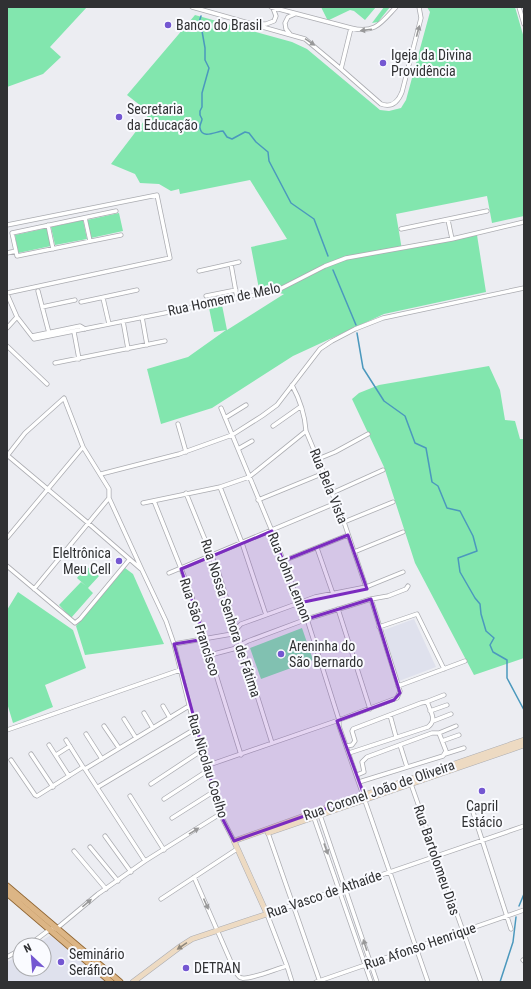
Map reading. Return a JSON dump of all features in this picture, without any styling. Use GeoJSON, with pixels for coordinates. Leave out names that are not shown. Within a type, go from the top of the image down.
{"type":"FeatureCollection","features":[{"type":"Feature","properties":{"kind":"main road"},"geometry":{"type":"LineString","coordinates":[[7,886],[111,982]]}},
{"type":"Feature","properties":{"kind":"main road"},"geometry":{"type":"LineString","coordinates":[[7,893],[120,982]]}},
{"type":"Feature","properties":{"kind":"street"},"geometry":{"type":"LineString","coordinates":[[192,7],[306,39],[381,104],[387,106],[393,105],[399,99],[402,92],[418,31],[421,14],[419,7]]}},
{"type":"Feature","properties":{"kind":"street"},"geometry":{"type":"LineString","coordinates":[[254,24],[266,24],[274,21],[276,16],[272,7]]}},
{"type":"Feature","properties":{"kind":"street"},"geometry":{"type":"LineString","coordinates":[[272,7],[351,28],[365,30],[371,30],[377,27],[396,7]]}},
{"type":"Feature","properties":{"kind":"street"},"geometry":{"type":"LineString","coordinates":[[519,7],[524,24]]}},
{"type":"Feature","properties":{"kind":"street"},"geometry":{"type":"LineString","coordinates":[[290,34],[286,29],[285,22],[288,17],[295,14]]}},
{"type":"Feature","properties":{"kind":"street"},"geometry":{"type":"LineString","coordinates":[[341,69],[351,28]]}},
{"type":"Feature","properties":{"kind":"street"},"geometry":{"type":"LineString","coordinates":[[7,225],[157,195],[170,258],[7,293],[17,316],[7,328]]}},
{"type":"Feature","properties":{"kind":"street"},"geometry":{"type":"LineString","coordinates":[[116,211],[12,233],[17,256],[121,235]]}},
{"type":"Feature","properties":{"kind":"street"},"geometry":{"type":"LineString","coordinates":[[401,229],[487,212]]}},
{"type":"Feature","properties":{"kind":"street"},"geometry":{"type":"LineString","coordinates":[[85,218],[90,241]]}},
{"type":"Feature","properties":{"kind":"street"},"geometry":{"type":"LineString","coordinates":[[448,220],[452,238]]}},
{"type":"Feature","properties":{"kind":"street","name":"Rua Homem de Melo"},"geometry":{"type":"LineString","coordinates":[[49,334],[74,332],[282,288],[325,266],[346,258],[452,238],[524,222]]}},
{"type":"Feature","properties":{"kind":"street"},"geometry":{"type":"LineString","coordinates":[[48,225],[53,249]]}},
{"type":"Feature","properties":{"kind":"street"},"geometry":{"type":"LineString","coordinates":[[7,253],[16,251]]}},
{"type":"Feature","properties":{"kind":"street"},"geometry":{"type":"LineString","coordinates":[[199,270],[239,262]]}},
{"type":"Feature","properties":{"kind":"street"},"geometry":{"type":"LineString","coordinates":[[231,264],[237,298]]}},
{"type":"Feature","properties":{"kind":"street"},"geometry":{"type":"LineString","coordinates":[[101,474],[186,452],[232,435],[272,410],[320,349],[365,324],[383,318],[524,288]]}},
{"type":"Feature","properties":{"kind":"street"},"geometry":{"type":"LineString","coordinates":[[81,302],[137,290]]}},
{"type":"Feature","properties":{"kind":"street"},"geometry":{"type":"LineString","coordinates":[[206,296],[236,290]]}},
{"type":"Feature","properties":{"kind":"street"},"geometry":{"type":"LineString","coordinates":[[38,291],[49,334]]}},
{"type":"Feature","properties":{"kind":"street"},"geometry":{"type":"LineString","coordinates":[[103,298],[109,324]]}},
{"type":"Feature","properties":{"kind":"street"},"geometry":{"type":"LineString","coordinates":[[42,307],[75,300]]}},
{"type":"Feature","properties":{"kind":"street","name":"Rua Homem de Melo"},"geometry":{"type":"LineString","coordinates":[[17,316],[33,338],[80,326],[85,329]]}},
{"type":"Feature","properties":{"kind":"street"},"geometry":{"type":"LineString","coordinates":[[142,317],[146,345]]}},
{"type":"Feature","properties":{"kind":"street"},"geometry":{"type":"LineString","coordinates":[[123,321],[128,349]]}},
{"type":"Feature","properties":{"kind":"street"},"geometry":{"type":"LineString","coordinates":[[74,332],[79,358]]}},
{"type":"Feature","properties":{"kind":"street"},"geometry":{"type":"LineString","coordinates":[[55,364],[165,341]]}},
{"type":"Feature","properties":{"kind":"street"},"geometry":{"type":"LineString","coordinates":[[7,346],[47,384]]}},
{"type":"Feature","properties":{"kind":"street","name":"Rua Bela Vista"},"geometry":{"type":"LineString","coordinates":[[292,385],[296,391],[306,422],[306,431],[344,522],[366,587]]}},
{"type":"Feature","properties":{"kind":"street","name":"Rua Nicolau Coelho"},"geometry":{"type":"LineString","coordinates":[[7,455],[25,433],[64,398],[83,447],[101,474],[109,490],[110,498],[166,621],[174,644],[195,729],[220,814],[267,914],[292,982]]}},
{"type":"Feature","properties":{"kind":"street"},"geometry":{"type":"LineString","coordinates":[[225,418],[246,405]]}},
{"type":"Feature","properties":{"kind":"street"},"geometry":{"type":"LineString","coordinates":[[273,426],[300,407]]}},
{"type":"Feature","properties":{"kind":"street","name":"Rua John Lennon"},"geometry":{"type":"LineString","coordinates":[[221,408],[272,531],[299,603],[307,619],[339,720],[339,726],[365,797],[428,982]]}},
{"type":"Feature","properties":{"kind":"street"},"geometry":{"type":"LineString","coordinates":[[178,424],[186,452]]}},
{"type":"Feature","properties":{"kind":"street"},"geometry":{"type":"LineString","coordinates":[[143,503],[220,486],[249,477],[306,431]]}},
{"type":"Feature","properties":{"kind":"street"},"geometry":{"type":"LineString","coordinates":[[318,460],[336,452],[368,434]]}},
{"type":"Feature","properties":{"kind":"street"},"geometry":{"type":"LineString","coordinates":[[238,449],[252,441]]}},
{"type":"Feature","properties":{"kind":"street"},"geometry":{"type":"LineString","coordinates":[[7,538],[83,447]]}},
{"type":"Feature","properties":{"kind":"street"},"geometry":{"type":"LineString","coordinates":[[7,455],[142,570]]}},
{"type":"Feature","properties":{"kind":"street"},"geometry":{"type":"LineString","coordinates":[[332,493],[383,470]]}},
{"type":"Feature","properties":{"kind":"street"},"geometry":{"type":"LineString","coordinates":[[258,500],[324,473]]}},
{"type":"Feature","properties":{"kind":"street"},"geometry":{"type":"LineString","coordinates":[[220,486],[242,543],[266,615]]}},
{"type":"Feature","properties":{"kind":"street","name":"Rua Nossa Senhora de Fátima"},"geometry":{"type":"LineString","coordinates":[[186,493],[219,574],[272,743]]}},
{"type":"Feature","properties":{"kind":"street"},"geometry":{"type":"LineString","coordinates":[[34,589],[110,498]]}},
{"type":"Feature","properties":{"kind":"street","name":"Rua São Francisco"},"geometry":{"type":"LineString","coordinates":[[154,501],[181,569],[205,639],[241,755]]}},
{"type":"Feature","properties":{"kind":"street"},"geometry":{"type":"LineString","coordinates":[[344,522],[393,502]]}},
{"type":"Feature","properties":{"kind":"street"},"geometry":{"type":"LineString","coordinates":[[169,573],[336,503]]}},
{"type":"Feature","properties":{"kind":"street"},"geometry":{"type":"LineString","coordinates":[[354,552],[403,532]]}},
{"type":"Feature","properties":{"kind":"street"},"geometry":{"type":"LineString","coordinates":[[283,562],[348,535]]}},
{"type":"Feature","properties":{"kind":"street"},"geometry":{"type":"LineString","coordinates":[[317,548],[333,594]]}},
{"type":"Feature","properties":{"kind":"street"},"geometry":{"type":"LineString","coordinates":[[7,566],[74,623],[80,619],[129,560]]}},
{"type":"Feature","properties":{"kind":"street"},"geometry":{"type":"LineString","coordinates":[[174,644],[232,634],[241,624],[315,597],[366,587],[403,572]]}},
{"type":"Feature","properties":{"kind":"street"},"geometry":{"type":"LineString","coordinates":[[210,655],[241,646],[248,641],[307,619],[371,599],[388,596],[406,589],[408,586]]}},
{"type":"Feature","properties":{"kind":"street"},"geometry":{"type":"LineString","coordinates":[[206,766],[241,755],[397,698],[400,693],[371,599]]}},
{"type":"Feature","properties":{"kind":"street"},"geometry":{"type":"LineString","coordinates":[[338,609],[370,709]]}},
{"type":"Feature","properties":{"kind":"street"},"geometry":{"type":"LineString","coordinates":[[379,627],[417,614],[444,669]]}},
{"type":"Feature","properties":{"kind":"street"},"geometry":{"type":"LineString","coordinates":[[398,686],[465,661]]}},
{"type":"Feature","properties":{"kind":"street"},"geometry":{"type":"LineString","coordinates":[[7,730],[180,670]]}},
{"type":"Feature","properties":{"kind":"street"},"geometry":{"type":"LineString","coordinates":[[346,746],[352,745],[355,741],[352,731],[353,729],[444,695]]}},
{"type":"Feature","properties":{"kind":"street"},"geometry":{"type":"LineString","coordinates":[[426,702],[433,720]]}},
{"type":"Feature","properties":{"kind":"street"},"geometry":{"type":"LineString","coordinates":[[430,711],[447,705]]}},
{"type":"Feature","properties":{"kind":"street"},"geometry":{"type":"LineString","coordinates":[[163,706],[170,718]]}},
{"type":"Feature","properties":{"kind":"street"},"geometry":{"type":"LineString","coordinates":[[11,760],[36,796],[69,776],[102,759],[189,706]]}},
{"type":"Feature","properties":{"kind":"street"},"geometry":{"type":"LineString","coordinates":[[144,713],[153,728]]}},
{"type":"Feature","properties":{"kind":"street"},"geometry":{"type":"LineString","coordinates":[[349,753],[428,727],[433,720],[451,714]]}},
{"type":"Feature","properties":{"kind":"street"},"geometry":{"type":"LineString","coordinates":[[390,715],[396,737]]}},
{"type":"Feature","properties":{"kind":"street"},"geometry":{"type":"LineString","coordinates":[[124,719],[136,738]]}},
{"type":"Feature","properties":{"kind":"street"},"geometry":{"type":"LineString","coordinates":[[104,726],[119,748]]}},
{"type":"Feature","properties":{"kind":"street"},"geometry":{"type":"LineString","coordinates":[[357,775],[364,772],[362,762],[367,757],[400,744],[432,733],[439,733],[456,726]]}},
{"type":"Feature","properties":{"kind":"street"},"geometry":{"type":"LineString","coordinates":[[98,787],[195,729]]}},
{"type":"Feature","properties":{"kind":"street"},"geometry":{"type":"LineString","coordinates":[[439,733],[446,750],[445,754]]}},
{"type":"Feature","properties":{"kind":"street"},"geometry":{"type":"LineString","coordinates":[[86,734],[102,759]]}},
{"type":"Feature","properties":{"kind":"street"},"geometry":{"type":"LineString","coordinates":[[442,741],[459,735]]}},
{"type":"Feature","properties":{"kind":"street"},"geometry":{"type":"LineString","coordinates":[[66,740],[145,860]]}},
{"type":"Feature","properties":{"kind":"street","name":"Rua Coronel João de Oliveira"},"geometry":{"type":"LineString","coordinates":[[161,899],[194,877],[235,845],[267,831],[524,740]]}},
{"type":"Feature","properties":{"kind":"street"},"geometry":{"type":"LineString","coordinates":[[400,744],[408,767]]}},
{"type":"Feature","properties":{"kind":"street"},"geometry":{"type":"LineString","coordinates":[[49,745],[69,776]]}},
{"type":"Feature","properties":{"kind":"street","name":"Rua Coronel João de Oliveira"},"geometry":{"type":"LineString","coordinates":[[365,797],[411,784],[524,745]]}},
{"type":"Feature","properties":{"kind":"street"},"geometry":{"type":"LineString","coordinates":[[56,755],[70,746]]}},
{"type":"Feature","properties":{"kind":"street"},"geometry":{"type":"LineString","coordinates":[[359,782],[464,748]]}},
{"type":"Feature","properties":{"kind":"street"},"geometry":{"type":"LineString","coordinates":[[151,784],[201,751]]}},
{"type":"Feature","properties":{"kind":"street"},"geometry":{"type":"LineString","coordinates":[[31,754],[53,787]]}},
{"type":"Feature","properties":{"kind":"street"},"geometry":{"type":"LineString","coordinates":[[164,799],[208,771]]}},
{"type":"Feature","properties":{"kind":"street","name":"Rua Bartolomeu Dias"},"geometry":{"type":"LineString","coordinates":[[411,784],[481,982]]}},
{"type":"Feature","properties":{"kind":"street"},"geometry":{"type":"LineString","coordinates":[[172,818],[213,792]]}},
{"type":"Feature","properties":{"kind":"street"},"geometry":{"type":"LineString","coordinates":[[130,796],[164,850]]}},
{"type":"Feature","properties":{"kind":"street"},"geometry":{"type":"LineString","coordinates":[[470,806],[483,840],[511,929]]}},
{"type":"Feature","properties":{"kind":"street"},"geometry":{"type":"LineString","coordinates":[[319,813],[346,887],[377,982]]}},
{"type":"Feature","properties":{"kind":"street"},"geometry":{"type":"LineString","coordinates":[[42,937],[131,872],[145,860],[164,850],[220,814]]}},
{"type":"Feature","properties":{"kind":"street"},"geometry":{"type":"LineString","coordinates":[[313,815],[340,889],[371,982]]}},
{"type":"Feature","properties":{"kind":"street","name":"Rua Vasco de Athaíde"},"geometry":{"type":"LineString","coordinates":[[133,982],[192,939],[524,826]]}},
{"type":"Feature","properties":{"kind":"street"},"geometry":{"type":"LineString","coordinates":[[267,831],[318,982]]}},
{"type":"Feature","properties":{"kind":"street"},"geometry":{"type":"LineString","coordinates":[[105,836],[131,872]]}},
{"type":"Feature","properties":{"kind":"street"},"geometry":{"type":"LineString","coordinates":[[90,848],[118,881]]}},
{"type":"Feature","properties":{"kind":"street"},"geometry":{"type":"LineString","coordinates":[[74,852],[106,889]]}},
{"type":"Feature","properties":{"kind":"street"},"geometry":{"type":"LineString","coordinates":[[194,877],[238,976],[242,978],[287,966]]}},
{"type":"Feature","properties":{"kind":"street","name":"Rua Afonso Henrique"},"geometry":{"type":"LineString","coordinates":[[318,982],[370,962],[417,948],[524,910]]}},
{"type":"Feature","properties":{"kind":"highlighted area"},"geometry":{"type":"Polygon","coordinates":[[[272,531],[283,561],[348,535],[367,589],[299,603],[307,619],[371,599],[400,693],[394,700],[337,721],[364,795],[234,841],[220,814],[174,644],[205,639],[181,569],[272,531]]]}},
{"type":"Feature","properties":{"kind":"shaded area"},"geometry":{"type":"Polygon","coordinates":[[[414,619],[436,667],[399,681],[384,630],[414,619]]]}},
{"type":"Feature","properties":{"kind":"shaded area"},"geometry":{"type":"Polygon","coordinates":[[[51,935],[107,982],[7,982],[7,962],[12,959],[12,977],[52,977],[52,937],[48,937],[51,935]]]}},
{"type":"Feature","properties":{"kind":"green space"},"geometry":{"type":"Polygon","coordinates":[[[7,7],[87,7],[50,47],[61,57],[43,74],[7,87],[7,7]]]}},
{"type":"Feature","properties":{"kind":"green space"},"geometry":{"type":"Polygon","coordinates":[[[321,7],[376,7],[365,20],[354,11],[350,10],[329,20],[321,7]]]}},
{"type":"Feature","properties":{"kind":"green space"},"geometry":{"type":"Polygon","coordinates":[[[384,7],[390,7],[378,22],[372,23],[384,7]]]}},
{"type":"Feature","properties":{"kind":"green space"},"geometry":{"type":"Polygon","coordinates":[[[427,7],[515,7],[524,38],[524,216],[492,223],[487,196],[396,214],[402,250],[477,235],[486,292],[384,314],[293,356],[212,408],[161,424],[147,369],[188,357],[226,330],[214,332],[209,308],[222,305],[227,330],[284,294],[259,289],[251,247],[287,239],[250,180],[180,194],[179,189],[171,191],[159,184],[140,183],[135,174],[111,164],[150,113],[127,95],[195,15],[292,42],[307,49],[380,110],[389,111],[401,108],[406,100],[430,12],[427,7]]]}},
{"type":"Feature","properties":{"kind":"green space"},"geometry":{"type":"Polygon","coordinates":[[[119,213],[123,231],[91,238],[87,220],[119,213]]]}},
{"type":"Feature","properties":{"kind":"green space"},"geometry":{"type":"Polygon","coordinates":[[[83,220],[87,239],[55,245],[51,227],[83,220]]]}},
{"type":"Feature","properties":{"kind":"green space"},"geometry":{"type":"Polygon","coordinates":[[[47,228],[51,246],[18,253],[15,235],[47,228]]]}},
{"type":"Feature","properties":{"kind":"green space"},"geometry":{"type":"Polygon","coordinates":[[[489,366],[500,390],[505,420],[515,421],[520,439],[524,439],[524,658],[474,675],[415,563],[384,467],[352,399],[359,393],[379,385],[489,366]]]}},
{"type":"Feature","properties":{"kind":"green space"},"geometry":{"type":"Polygon","coordinates":[[[86,566],[99,576],[88,588],[93,593],[71,618],[59,605],[81,582],[86,586],[77,578],[86,566]]]}},
{"type":"Feature","properties":{"kind":"green space"},"geometry":{"type":"Polygon","coordinates":[[[125,568],[133,574],[164,644],[85,655],[76,626],[125,568]]]}},
{"type":"Feature","properties":{"kind":"green space"},"geometry":{"type":"Polygon","coordinates":[[[18,592],[73,630],[86,668],[45,685],[53,707],[13,723],[7,703],[7,610],[18,592]]]}},
{"type":"Feature","properties":{"kind":"green space","name":"Areninha do São Bernardo"},"geometry":{"type":"Polygon","coordinates":[[[302,628],[313,660],[261,679],[250,648],[302,628]]]}},
{"type":"Feature","properties":{"kind":"waterway"},"geometry":{"type":"LineString","coordinates":[[201,16],[198,25],[202,31],[205,48],[205,60],[209,68],[202,93],[202,107],[200,111],[202,119],[200,127],[201,132],[204,134],[210,134],[223,131],[227,137],[232,139],[245,132],[249,133],[256,142],[268,152],[269,161],[291,203],[314,219],[328,256]]}},
{"type":"Feature","properties":{"kind":"waterway"},"geometry":{"type":"LineString","coordinates":[[333,270],[356,325]]}},
{"type":"Feature","properties":{"kind":"waterway"},"geometry":{"type":"LineString","coordinates":[[357,333],[363,368],[384,401],[405,416],[415,443],[426,448],[432,482],[438,486],[447,508],[460,511],[473,536],[477,551],[458,558],[460,572],[480,604],[486,631],[494,638],[490,645],[493,652],[507,660],[507,678],[524,710]]}},
{"type":"Feature","properties":{"kind":"waterway"},"geometry":{"type":"LineString","coordinates":[[519,906],[524,894]]}},
{"type":"Feature","properties":{"kind":"waterway"},"geometry":{"type":"LineString","coordinates":[[500,982],[513,942],[516,917]]}},
{"type":"Feature","properties":{"kind":"place","name":"Banco do Brasil"},"geometry":{"type":"Point","coordinates":[168,25]}},
{"type":"Feature","properties":{"kind":"place","name":"Igeja da Divina Providência"},"geometry":{"type":"Point","coordinates":[383,63]}},
{"type":"Feature","properties":{"kind":"place","name":"Secretaria da Educação"},"geometry":{"type":"Point","coordinates":[119,117]}},
{"type":"Feature","properties":{"kind":"place","name":"Eleltrônica Meu Cell"},"geometry":{"type":"Point","coordinates":[119,561]}},
{"type":"Feature","properties":{"kind":"place","name":"Areninha do São Bernardo"},"geometry":{"type":"Point","coordinates":[281,654]}},
{"type":"Feature","properties":{"kind":"place","name":"Capril Estácio"},"geometry":{"type":"Point","coordinates":[482,791]}},
{"type":"Feature","properties":{"kind":"place","name":"Seminário Seráfico"},"geometry":{"type":"Point","coordinates":[61,962]}},
{"type":"Feature","properties":{"kind":"place","name":"DETRAN"},"geometry":{"type":"Point","coordinates":[186,968]}}]}
